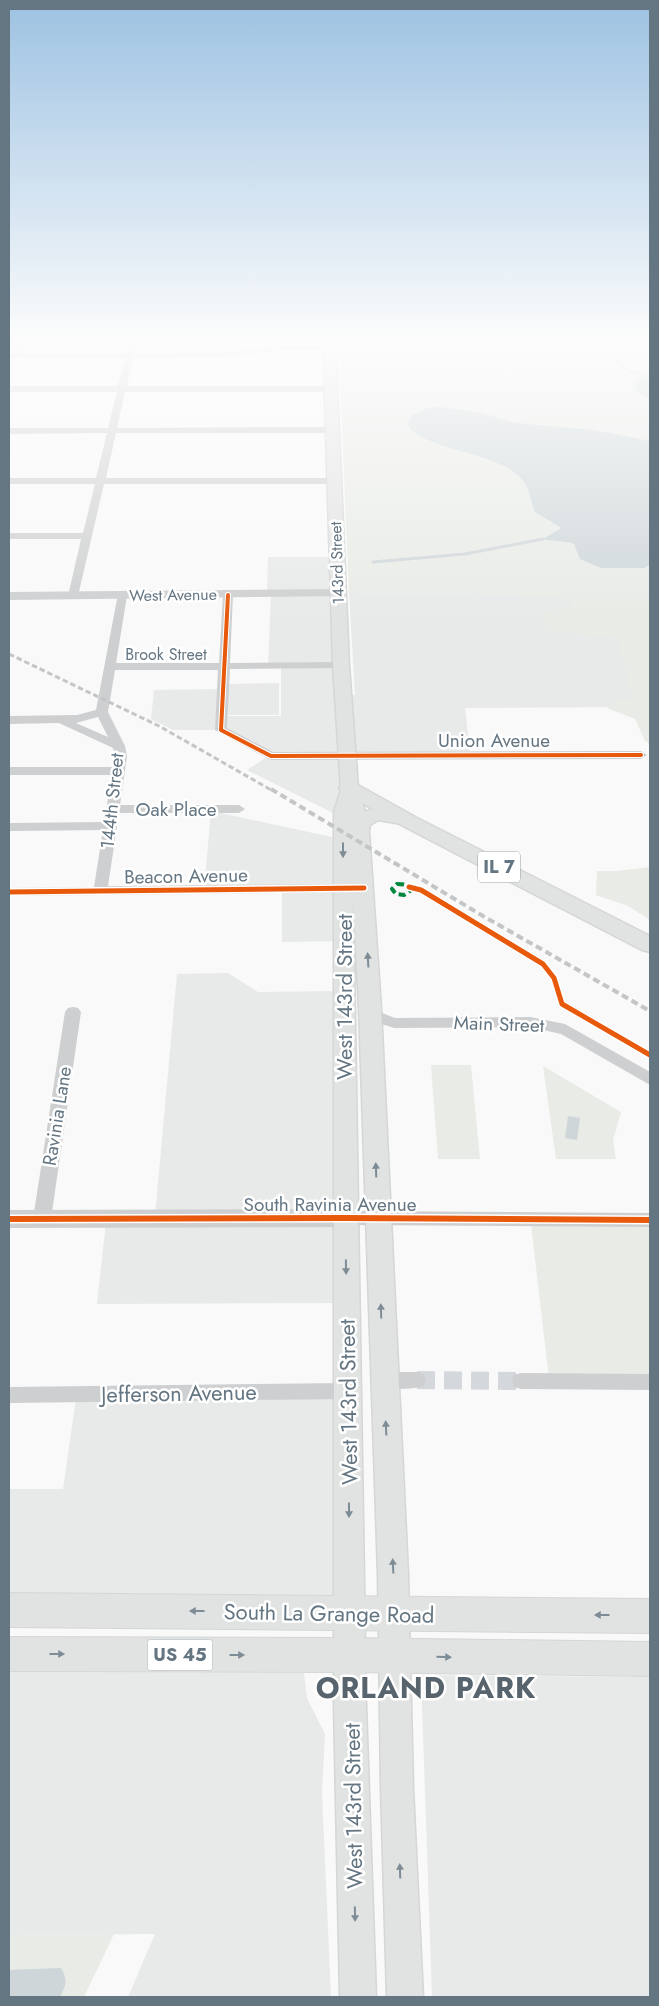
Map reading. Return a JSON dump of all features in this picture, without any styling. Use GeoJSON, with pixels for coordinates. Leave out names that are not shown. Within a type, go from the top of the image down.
{"type":"FeatureCollection","features":[{"type":"Feature","properties":{"kind":"highway","name":"South La Grange Road"},"geometry":{"type":"LineString","coordinates":[[9,1610],[650,1616]]}},
{"type":"Feature","properties":{"kind":"highway","name":"US 45"},"geometry":{"type":"LineString","coordinates":[[9,1654],[650,1659]]}},
{"type":"Feature","properties":{"kind":"main road","name":"143rd Street"},"geometry":{"type":"LineString","coordinates":[[332,431],[341,665],[349,788]]}},
{"type":"Feature","properties":{"kind":"main road","name":"IL 7"},"geometry":{"type":"LineString","coordinates":[[349,788],[402,818],[650,945]]}},
{"type":"Feature","properties":{"kind":"main road","name":"West 143rd Street"},"geometry":{"type":"LineString","coordinates":[[349,788],[356,808],[359,832],[353,888],[345,1218],[354,1908],[358,1997]]}},
{"type":"Feature","properties":{"kind":"main road","name":"West 143rd Street"},"geometry":{"type":"LineString","coordinates":[[349,788],[343,812],[370,1008],[372,1042],[377,1218],[394,1614],[397,1788],[405,1997]]}},
{"type":"Feature","properties":{"kind":"main road"},"geometry":{"type":"LineString","coordinates":[[359,832],[362,822],[372,816],[386,814],[402,818]]}},
{"type":"Feature","properties":{"kind":"street"},"geometry":{"type":"LineString","coordinates":[[9,431],[196,431]]}},
{"type":"Feature","properties":{"kind":"street"},"geometry":{"type":"LineString","coordinates":[[73,596],[111,431]]}},
{"type":"Feature","properties":{"kind":"street"},"geometry":{"type":"LineString","coordinates":[[9,481],[334,481]]}},
{"type":"Feature","properties":{"kind":"street"},"geometry":{"type":"LineString","coordinates":[[9,536],[87,536]]}},
{"type":"Feature","properties":{"kind":"street","name":"West Avenue"},"geometry":{"type":"LineString","coordinates":[[9,596],[338,593]]}},
{"type":"Feature","properties":{"kind":"street"},"geometry":{"type":"LineString","coordinates":[[225,666],[228,595]]}},
{"type":"Feature","properties":{"kind":"street"},"geometry":{"type":"LineString","coordinates":[[9,720],[59,720],[78,718],[102,712],[122,596]]}},
{"type":"Feature","properties":{"kind":"street","name":"Brook Street"},"geometry":{"type":"LineString","coordinates":[[110,667],[341,665]]}},
{"type":"Feature","properties":{"kind":"street","name":"Union Avenue"},"geometry":{"type":"LineString","coordinates":[[225,666],[221,730],[271,756],[641,755]]}},
{"type":"Feature","properties":{"kind":"street","name":"144th Street"},"geometry":{"type":"LineString","coordinates":[[100,892],[121,756],[119,746],[102,712]]}},
{"type":"Feature","properties":{"kind":"street"},"geometry":{"type":"LineString","coordinates":[[59,720],[119,746]]}},
{"type":"Feature","properties":{"kind":"street"},"geometry":{"type":"LineString","coordinates":[[9,771],[118,771]]}},
{"type":"Feature","properties":{"kind":"street","name":"Oak Place"},"geometry":{"type":"LineString","coordinates":[[113,809],[239,809]]}},
{"type":"Feature","properties":{"kind":"street"},"geometry":{"type":"LineString","coordinates":[[9,827],[111,826]]}},
{"type":"Feature","properties":{"kind":"street","name":"Beacon Avenue"},"geometry":{"type":"LineString","coordinates":[[9,892],[353,888]]}},
{"type":"Feature","properties":{"kind":"street","name":"Main Street"},"geometry":{"type":"LineString","coordinates":[[370,1008],[383,1020],[398,1023],[530,1022],[548,1024],[565,1029],[650,1079]]}},
{"type":"Feature","properties":{"kind":"street","name":"Ravinia Lane"},"geometry":{"type":"LineString","coordinates":[[42,1219],[73,1012]]}},
{"type":"Feature","properties":{"kind":"street"},"geometry":{"type":"LineString","coordinates":[[372,1042],[375,1033],[381,1026],[398,1023]]}},
{"type":"Feature","properties":{"kind":"street","name":"South Ravinia Avenue"},"geometry":{"type":"LineString","coordinates":[[9,1220],[345,1218],[650,1220]]}},
{"type":"Feature","properties":{"kind":"street"},"geometry":{"type":"LineString","coordinates":[[384,1380],[417,1380]]}},
{"type":"Feature","properties":{"kind":"street"},"geometry":{"type":"LineString","coordinates":[[521,1381],[650,1382]]}},
{"type":"Feature","properties":{"kind":"street","name":"Jefferson Avenue"},"geometry":{"type":"LineString","coordinates":[[9,1395],[348,1391]]}},
{"type":"Feature","properties":{"kind":"shaded area"},"geometry":{"type":"Polygon","coordinates":[[[342,431],[650,431],[650,744],[645,741],[635,719],[607,708],[616,701],[632,698],[617,638],[550,631],[542,623],[545,614],[557,609],[573,607],[570,602],[558,595],[349,593],[342,431]]]}},
{"type":"Feature","properties":{"kind":"shaded area"},"geometry":{"type":"Polygon","coordinates":[[[412,431],[597,431],[650,441],[650,565],[644,568],[601,568],[580,559],[574,544],[543,539],[560,529],[560,527],[535,512],[527,486],[514,473],[486,458],[422,437],[412,431]]]}},
{"type":"Feature","properties":{"kind":"shaded area"},"geometry":{"type":"Polygon","coordinates":[[[268,557],[334,557],[336,592],[267,593],[268,557]]]}},
{"type":"Feature","properties":{"kind":"shaded area"},"geometry":{"type":"Polygon","coordinates":[[[349,593],[622,595],[650,707],[465,708],[470,751],[348,755],[345,695],[355,695],[349,593]]]}},
{"type":"Feature","properties":{"kind":"shaded area"},"geometry":{"type":"Polygon","coordinates":[[[336,594],[345,754],[271,755],[222,730],[224,716],[281,716],[281,666],[268,667],[271,595],[336,594]]]}},
{"type":"Feature","properties":{"kind":"shaded area"},"geometry":{"type":"Polygon","coordinates":[[[279,683],[279,715],[224,715],[225,684],[279,683]]]}},
{"type":"Feature","properties":{"kind":"shaded area"},"geometry":{"type":"Polygon","coordinates":[[[221,689],[219,730],[173,730],[151,719],[154,690],[221,689]]]}},
{"type":"Feature","properties":{"kind":"shaded area"},"geometry":{"type":"Polygon","coordinates":[[[267,757],[344,757],[341,817],[247,770],[267,757]]]}},
{"type":"Feature","properties":{"kind":"shaded area"},"geometry":{"type":"Polygon","coordinates":[[[211,811],[341,839],[341,887],[204,889],[211,811]]]}},
{"type":"Feature","properties":{"kind":"shaded area"},"geometry":{"type":"Polygon","coordinates":[[[650,867],[650,920],[628,906],[596,895],[597,871],[650,867]]]}},
{"type":"Feature","properties":{"kind":"shaded area"},"geometry":{"type":"Polygon","coordinates":[[[342,890],[342,941],[282,942],[282,891],[342,890]]]}},
{"type":"Feature","properties":{"kind":"shaded area"},"geometry":{"type":"Polygon","coordinates":[[[228,973],[258,992],[342,991],[343,1215],[155,1216],[177,974],[228,973]]]}},
{"type":"Feature","properties":{"kind":"shaded area"},"geometry":{"type":"Polygon","coordinates":[[[431,1065],[471,1065],[480,1159],[438,1159],[431,1065]]]}},
{"type":"Feature","properties":{"kind":"shaded area"},"geometry":{"type":"Polygon","coordinates":[[[543,1066],[621,1112],[613,1140],[616,1159],[556,1159],[543,1066]]]}},
{"type":"Feature","properties":{"kind":"shaded area"},"geometry":{"type":"Polygon","coordinates":[[[568,1116],[580,1118],[577,1140],[565,1138],[568,1116]]]}},
{"type":"Feature","properties":{"kind":"shaded area"},"geometry":{"type":"Polygon","coordinates":[[[342,1221],[344,1303],[97,1304],[106,1222],[342,1221]]]}},
{"type":"Feature","properties":{"kind":"shaded area"},"geometry":{"type":"Polygon","coordinates":[[[531,1224],[650,1224],[650,1380],[549,1379],[531,1224]]]}},
{"type":"Feature","properties":{"kind":"shaded area"},"geometry":{"type":"Polygon","coordinates":[[[344,1394],[346,1608],[9,1607],[9,1489],[63,1489],[76,1398],[344,1394]]]}},
{"type":"Feature","properties":{"kind":"shaded area"},"geometry":{"type":"Polygon","coordinates":[[[9,1672],[304,1673],[307,1698],[325,1734],[322,1793],[331,1997],[128,1997],[155,1934],[9,1935],[9,1672]]]}},
{"type":"Feature","properties":{"kind":"shaded area"},"geometry":{"type":"Polygon","coordinates":[[[421,1675],[650,1677],[650,1997],[432,1997],[421,1675]]]}},
{"type":"Feature","properties":{"kind":"shaded area"},"geometry":{"type":"Polygon","coordinates":[[[114,1934],[84,1997],[9,1997],[9,1935],[114,1934]]]}},
{"type":"Feature","properties":{"kind":"shaded area"},"geometry":{"type":"Polygon","coordinates":[[[61,1968],[65,1976],[65,1982],[60,1997],[9,1997],[9,1970],[61,1968]]]}},
{"type":"Feature","properties":{"kind":"waterway"},"geometry":{"type":"LineString","coordinates":[[373,562],[465,554],[543,539]]}},
{"type":"Feature","properties":{"kind":"tunnel"},"geometry":{"type":"LineString","coordinates":[[417,1380],[521,1381]]}},
{"type":"Feature","properties":{"kind":"railway"},"geometry":{"type":"LineString","coordinates":[[9,654],[159,726],[273,791]]}},
{"type":"Feature","properties":{"kind":"railway"},"geometry":{"type":"LineString","coordinates":[[271,789],[483,916],[650,1011]]}},
{"type":"Feature","properties":{"kind":"marked path"},"geometry":{"type":"LineString","coordinates":[[397,884],[405,884],[409,887],[410,891],[404,895],[396,894],[392,889],[397,884]]}},
{"type":"Feature","properties":{"kind":"cycle path"},"geometry":{"type":"LineString","coordinates":[[228,595],[221,730],[271,756],[641,755]]}},
{"type":"Feature","properties":{"kind":"cycle path"},"geometry":{"type":"LineString","coordinates":[[409,887],[421,890],[543,964],[554,978],[562,1004],[650,1055]]}},
{"type":"Feature","properties":{"kind":"cycle path"},"geometry":{"type":"LineString","coordinates":[[9,892],[364,888]]}},
{"type":"Feature","properties":{"kind":"cycle path"},"geometry":{"type":"LineString","coordinates":[[9,1219],[345,1218],[650,1220]]}},
{"type":"Feature","properties":{"kind":"district","name":"ORLAND PARK"},"geometry":{"type":"Point","coordinates":[426,1688]}}]}
